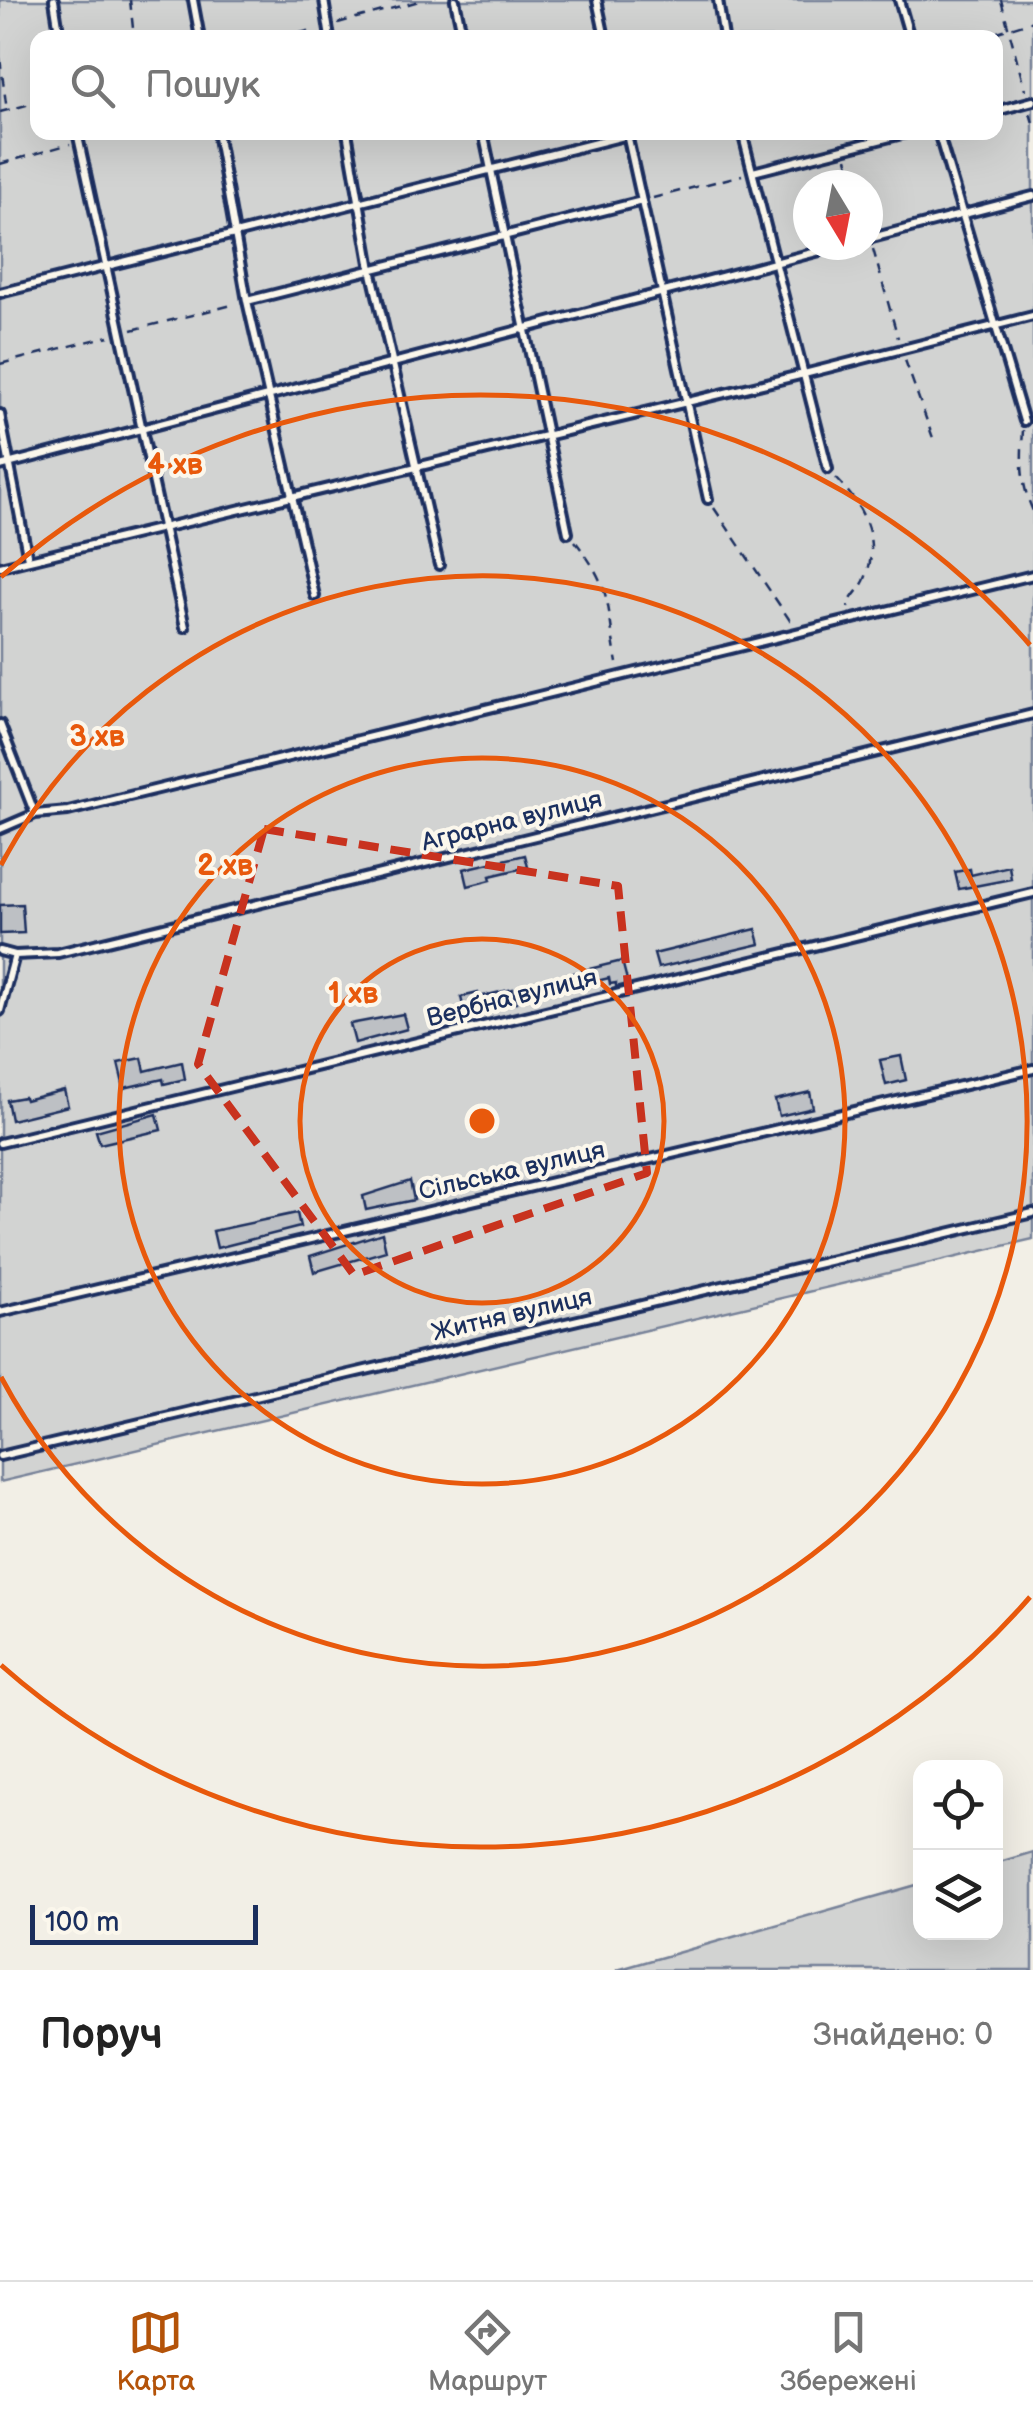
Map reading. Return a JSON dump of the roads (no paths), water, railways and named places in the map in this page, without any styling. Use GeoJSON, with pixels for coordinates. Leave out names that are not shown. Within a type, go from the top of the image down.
{"type":"FeatureCollection","features":[{"type":"Feature","properties":{"kind":"lane"},"geometry":{"type":"LineString","coordinates":[[54,0],[59,30]]}},
{"type":"Feature","properties":{"kind":"lane"},"geometry":{"type":"LineString","coordinates":[[193,0],[199,30]]}},
{"type":"Feature","properties":{"kind":"lane"},"geometry":{"type":"LineString","coordinates":[[324,0],[329,30]]}},
{"type":"Feature","properties":{"kind":"lane"},"geometry":{"type":"LineString","coordinates":[[455,0],[461,30]]}},
{"type":"Feature","properties":{"kind":"lane"},"geometry":{"type":"LineString","coordinates":[[597,0],[604,30]]}},
{"type":"Feature","properties":{"kind":"lane"},"geometry":{"type":"LineString","coordinates":[[718,0],[723,30]]}},
{"type":"Feature","properties":{"kind":"lane"},"geometry":{"type":"LineString","coordinates":[[899,0],[908,30]]}},
{"type":"Feature","properties":{"kind":"lane"},"geometry":{"type":"LineString","coordinates":[[1003,109],[1030,102]]}},
{"type":"Feature","properties":{"kind":"lane"},"geometry":{"type":"LineString","coordinates":[[79,140],[185,627]]}},
{"type":"Feature","properties":{"kind":"lane"},"geometry":{"type":"LineString","coordinates":[[218,140],[247,301],[314,596]]}},
{"type":"Feature","properties":{"kind":"lane"},"geometry":{"type":"LineString","coordinates":[[348,140],[371,269],[439,565]]}},
{"type":"Feature","properties":{"kind":"lane"},"geometry":{"type":"LineString","coordinates":[[485,140],[568,534]]}},
{"type":"Feature","properties":{"kind":"lane"},"geometry":{"type":"LineString","coordinates":[[0,293],[604,140]]}},
{"type":"Feature","properties":{"kind":"lane"},"geometry":{"type":"LineString","coordinates":[[628,140],[708,499]]}},
{"type":"Feature","properties":{"kind":"lane"},"geometry":{"type":"LineString","coordinates":[[744,140],[828,469]]}},
{"type":"Feature","properties":{"kind":"lane"},"geometry":{"type":"LineString","coordinates":[[753,172],[879,140]]}},
{"type":"Feature","properties":{"kind":"lane"},"geometry":{"type":"LineString","coordinates":[[940,140],[1024,421]]}},
{"type":"Feature","properties":{"kind":"lane"},"geometry":{"type":"LineString","coordinates":[[883,234],[1033,196]]}},
{"type":"Feature","properties":{"kind":"lane"},"geometry":{"type":"LineString","coordinates":[[247,301],[642,200]]}},
{"type":"Feature","properties":{"kind":"lane"},"geometry":{"type":"LineString","coordinates":[[0,466],[793,258]]}},
{"type":"Feature","properties":{"kind":"lane"},"geometry":{"type":"LineString","coordinates":[[0,566],[1033,316]]}},
{"type":"Feature","properties":{"kind":"lane"},"geometry":{"type":"LineString","coordinates":[[0,414],[28,559]]}},
{"type":"Feature","properties":{"kind":"lane"},"geometry":{"type":"LineString","coordinates":[[0,829],[35,814],[68,811],[1033,575]]}},
{"type":"Feature","properties":{"kind":"lane","name":"Аграрна вулиця"},"geometry":{"type":"LineString","coordinates":[[0,952],[14,956],[58,954],[1033,714]]}},
{"type":"Feature","properties":{"kind":"lane"},"geometry":{"type":"LineString","coordinates":[[0,724],[35,814]]}},
{"type":"Feature","properties":{"kind":"lane","name":"Вербна вулиця"},"geometry":{"type":"LineString","coordinates":[[0,1142],[1033,892]]}},
{"type":"Feature","properties":{"kind":"lane"},"geometry":{"type":"LineString","coordinates":[[0,1011],[14,956]]}},
{"type":"Feature","properties":{"kind":"lane","name":"Сільська вулиця"},"geometry":{"type":"LineString","coordinates":[[0,1312],[1033,1070]]}},
{"type":"Feature","properties":{"kind":"lane","name":"Житня вулиця"},"geometry":{"type":"LineString","coordinates":[[0,1456],[1033,1213]]}}]}
